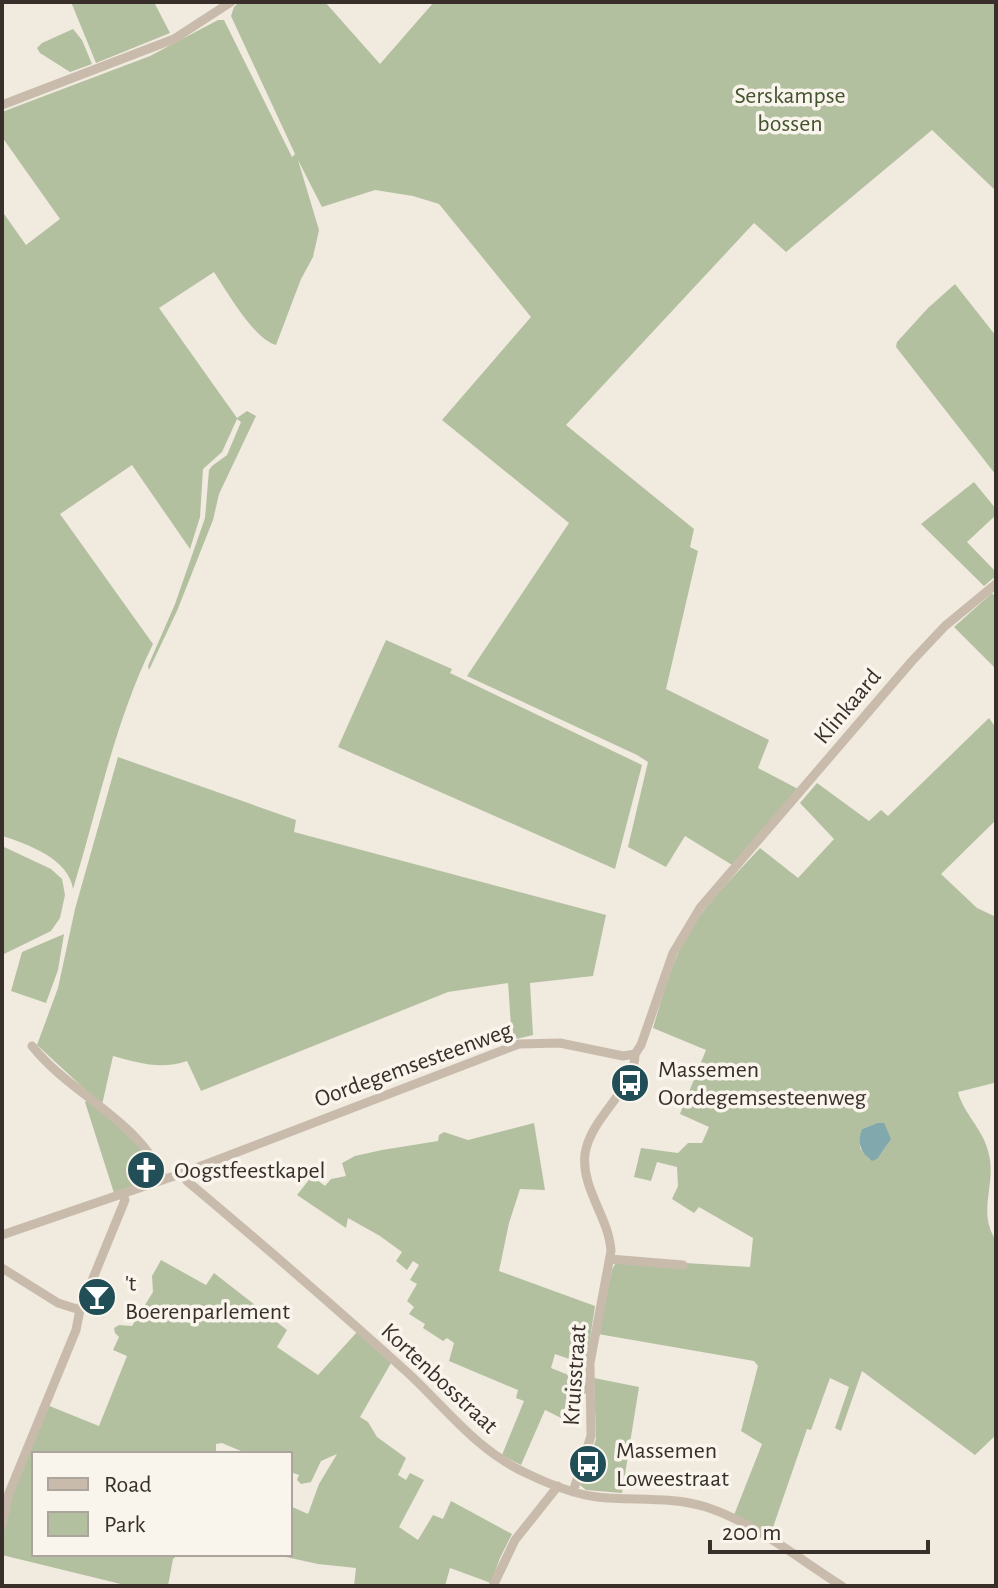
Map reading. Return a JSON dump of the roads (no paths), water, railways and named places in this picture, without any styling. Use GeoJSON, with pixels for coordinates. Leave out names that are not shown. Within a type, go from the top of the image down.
{"type":"FeatureCollection","features":[{"type":"Feature","properties":{"kind":"street"},"geometry":{"type":"LineString","coordinates":[[2,105],[174,39],[231,2]]}},
{"type":"Feature","properties":{"kind":"street","name":"Klinkaard"},"geometry":{"type":"LineString","coordinates":[[635,1054],[641,1045],[669,963],[684,931],[700,908],[912,661],[945,626],[996,584]]}},
{"type":"Feature","properties":{"kind":"street","name":"Oordegemsesteenweg"},"geometry":{"type":"LineString","coordinates":[[2,1235],[183,1173],[519,1044],[560,1043],[623,1056],[635,1054]]}},
{"type":"Feature","properties":{"kind":"street"},"geometry":{"type":"LineString","coordinates":[[32,1046],[142,1144],[157,1163],[164,1179]]}},
{"type":"Feature","properties":{"kind":"street","name":"Kruisstraat"},"geometry":{"type":"LineString","coordinates":[[573,1492],[591,1436],[590,1363],[610,1259],[609,1235],[589,1186],[584,1157],[587,1142],[632,1070],[635,1054]]}},
{"type":"Feature","properties":{"kind":"street","name":"Kortenbosstraat"},"geometry":{"type":"LineString","coordinates":[[183,1173],[187,1181],[317,1291],[412,1377],[468,1435],[496,1457],[526,1474],[573,1492],[598,1497],[674,1500],[705,1507],[740,1522],[842,1586]]}},
{"type":"Feature","properties":{"kind":"street"},"geometry":{"type":"LineString","coordinates":[[2,1525],[9,1493],[76,1330],[80,1310],[125,1200],[123,1193]]}},
{"type":"Feature","properties":{"kind":"street"},"geometry":{"type":"LineString","coordinates":[[610,1259],[683,1265]]}},
{"type":"Feature","properties":{"kind":"street"},"geometry":{"type":"LineString","coordinates":[[2,1268],[58,1303],[80,1310]]}},
{"type":"Feature","properties":{"kind":"street"},"geometry":{"type":"LineString","coordinates":[[493,1586],[515,1540],[558,1486]]}},
{"type":"Feature","properties":{"kind":"water"},"geometry":{"type":"Polygon","coordinates":[[[884,1123],[891,1139],[877,1159],[872,1161],[862,1151],[860,1139],[862,1129],[884,1123]]]}},
{"type":"Feature","properties":{"kind":"place","name":"Massemen Oordegemsesteenweg"},"geometry":{"type":"Point","coordinates":[630,1083]}},
{"type":"Feature","properties":{"kind":"place","name":"Oogstfeestkapel"},"geometry":{"type":"Point","coordinates":[146,1170]}},
{"type":"Feature","properties":{"kind":"place","name":"'t Boerenparlement"},"geometry":{"type":"Point","coordinates":[97,1297]}},
{"type":"Feature","properties":{"kind":"place","name":"Massemen Loweestraat"},"geometry":{"type":"Point","coordinates":[588,1464]}},
{"type":"Feature","properties":{"kind":"park label","name":"Serskampse bossen"},"geometry":{"type":"Point","coordinates":[790,109]}}]}
